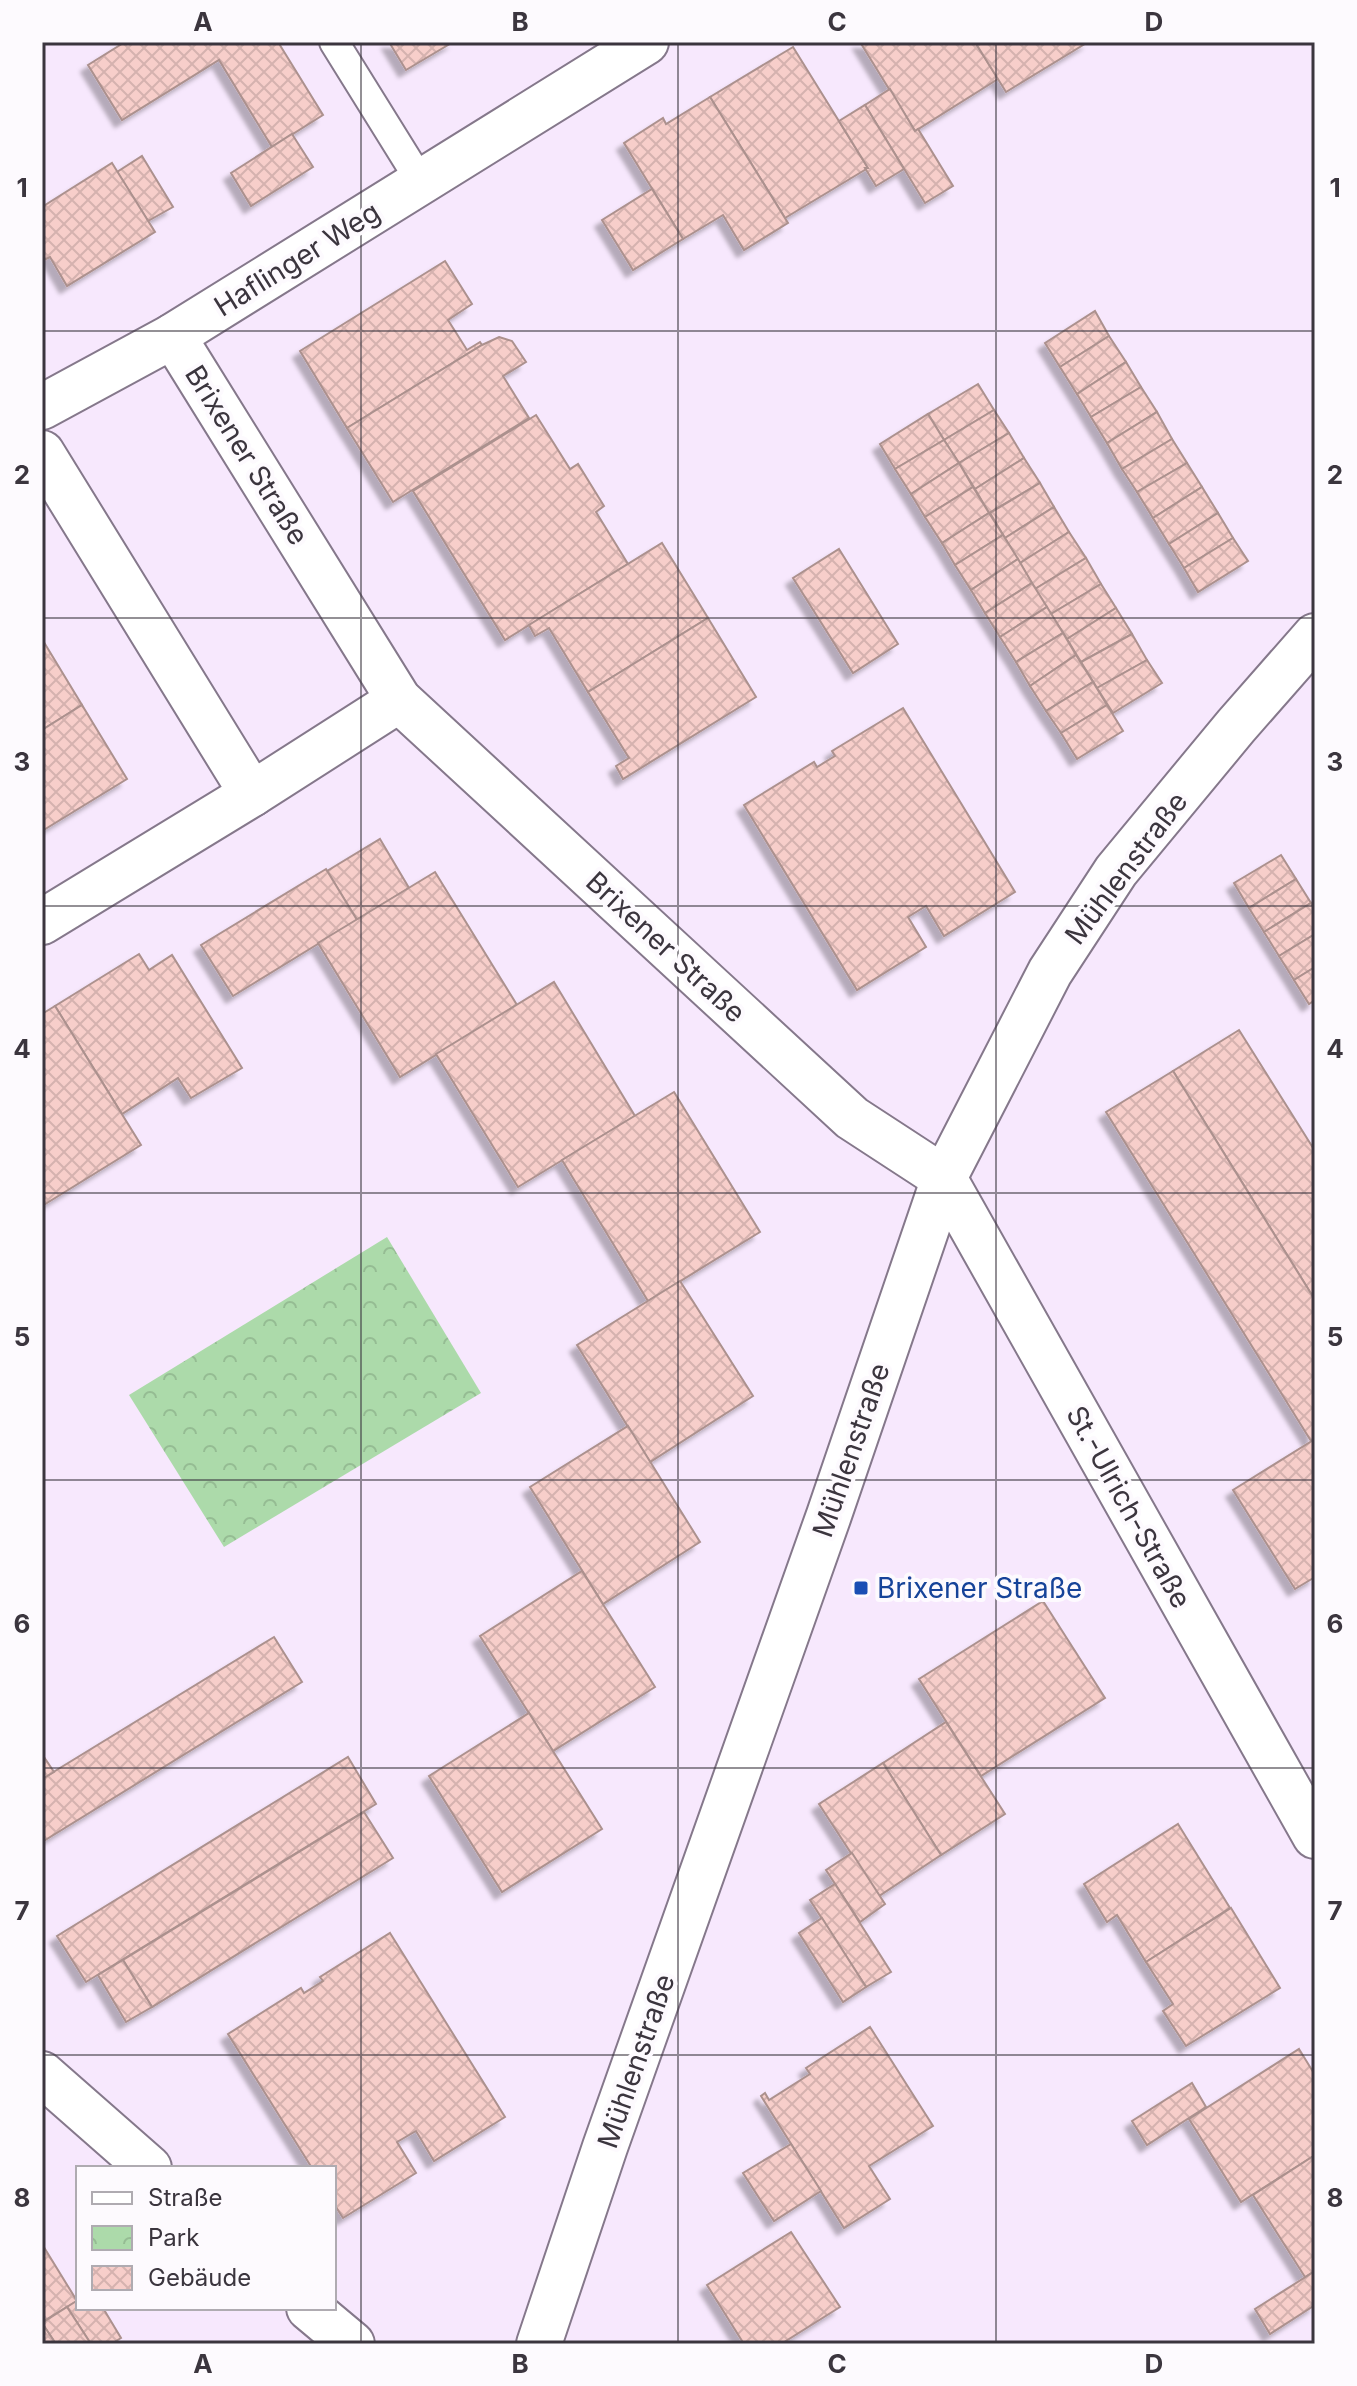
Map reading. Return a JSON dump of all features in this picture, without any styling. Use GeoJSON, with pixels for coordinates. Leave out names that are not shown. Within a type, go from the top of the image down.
{"type":"FeatureCollection","features":[{"type":"Feature","properties":{"kind":"street","name":"Haflinger Weg"},"geometry":{"type":"LineString","coordinates":[[173,336],[646,42]]}},
{"type":"Feature","properties":{"kind":"street","name":"Brixener Straße"},"geometry":{"type":"LineString","coordinates":[[42,407],[173,336],[399,700],[852,1118],[944,1178]]}},
{"type":"Feature","properties":{"kind":"street"},"geometry":{"type":"LineString","coordinates":[[42,453],[252,794]]}},
{"type":"Feature","properties":{"kind":"street","name":"Mühlenstraße"},"geometry":{"type":"LineString","coordinates":[[539,2344],[944,1178],[1050,972],[1116,871],[1315,636]]}},
{"type":"Feature","properties":{"kind":"street"},"geometry":{"type":"LineString","coordinates":[[42,922],[399,700]]}},
{"type":"Feature","properties":{"kind":"street","name":"St.-Ulrich-Straße"},"geometry":{"type":"LineString","coordinates":[[944,1178],[1315,1836]]}},
{"type":"Feature","properties":{"kind":"street"},"geometry":{"type":"LineString","coordinates":[[42,2074],[147,2166]]}},
{"type":"Feature","properties":{"kind":"street"},"geometry":{"type":"LineString","coordinates":[[311,2310],[352,2344]]}},
{"type":"Feature","properties":{"kind":"lane"},"geometry":{"type":"LineString","coordinates":[[334,42],[421,182]]}},
{"type":"Feature","properties":{"kind":"green space"},"geometry":{"type":"Polygon","coordinates":[[[387,1237],[481,1393],[224,1547],[129,1395],[387,1237]]]}},
{"type":"Feature","properties":{"kind":"building"},"geometry":{"type":"Polygon","coordinates":[[[125,42],[278,42],[323,115],[272,147],[219,60],[122,120],[88,65],[125,42]]]}},
{"type":"Feature","properties":{"kind":"building"},"geometry":{"type":"Polygon","coordinates":[[[389,42],[453,42],[406,70],[389,42]]]}},
{"type":"Feature","properties":{"kind":"building"},"geometry":{"type":"Polygon","coordinates":[[[860,42],[975,42],[998,79],[915,131],[860,42]]]}},
{"type":"Feature","properties":{"kind":"building"},"geometry":{"type":"Polygon","coordinates":[[[975,42],[1088,42],[1006,92],[975,42]]]}},
{"type":"Feature","properties":{"kind":"building"},"geometry":{"type":"Polygon","coordinates":[[[793,47],[868,168],[785,218],[710,97],[793,47]]]}},
{"type":"Feature","properties":{"kind":"building"},"geometry":{"type":"Polygon","coordinates":[[[890,89],[953,186],[925,203],[865,105],[890,89]]]}},
{"type":"Feature","properties":{"kind":"building"},"geometry":{"type":"Polygon","coordinates":[[[710,97],[788,223],[744,250],[723,215],[683,239],[624,143],[663,118],[666,124],[710,97]]]}},
{"type":"Feature","properties":{"kind":"building"},"geometry":{"type":"Polygon","coordinates":[[[865,105],[904,169],[876,186],[839,121],[865,105]]]}},
{"type":"Feature","properties":{"kind":"building"},"geometry":{"type":"Polygon","coordinates":[[[292,134],[313,167],[251,206],[231,173],[292,134]]]}},
{"type":"Feature","properties":{"kind":"building"},"geometry":{"type":"Polygon","coordinates":[[[142,156],[173,207],[148,221],[117,172],[142,156]]]}},
{"type":"Feature","properties":{"kind":"building"},"geometry":{"type":"Polygon","coordinates":[[[112,163],[155,232],[67,286],[50,257],[42,261],[42,207],[112,163]]]}},
{"type":"Feature","properties":{"kind":"building"},"geometry":{"type":"Polygon","coordinates":[[[652,189],[683,239],[633,270],[602,220],[652,189]]]}},
{"type":"Feature","properties":{"kind":"building"},"geometry":{"type":"Polygon","coordinates":[[[445,261],[472,304],[448,320],[467,350],[480,342],[482,345],[347,428],[300,351],[445,261]]]}},
{"type":"Feature","properties":{"kind":"building"},"geometry":{"type":"Polygon","coordinates":[[[1095,311],[1109,336],[1060,367],[1045,343],[1095,311]]]}},
{"type":"Feature","properties":{"kind":"building"},"geometry":{"type":"Polygon","coordinates":[[[1109,336],[1126,362],[1077,394],[1060,367],[1109,336]]]}},
{"type":"Feature","properties":{"kind":"building"},"geometry":{"type":"Polygon","coordinates":[[[499,337],[512,341],[526,362],[503,376],[529,418],[393,502],[347,428],[499,337]]]}},
{"type":"Feature","properties":{"kind":"building"},"geometry":{"type":"Polygon","coordinates":[[[1126,362],[1141,387],[1091,417],[1077,394],[1126,362]]]}},
{"type":"Feature","properties":{"kind":"building"},"geometry":{"type":"Polygon","coordinates":[[[978,384],[994,410],[944,440],[928,414],[978,384]]]}},
{"type":"Feature","properties":{"kind":"building"},"geometry":{"type":"Polygon","coordinates":[[[1141,387],[1157,412],[1107,443],[1091,417],[1141,387]]]}},
{"type":"Feature","properties":{"kind":"building"},"geometry":{"type":"Polygon","coordinates":[[[994,410],[1009,433],[959,463],[944,440],[994,410]]]}},
{"type":"Feature","properties":{"kind":"building"},"geometry":{"type":"Polygon","coordinates":[[[1157,412],[1172,439],[1122,469],[1107,443],[1157,412]]]}},
{"type":"Feature","properties":{"kind":"building"},"geometry":{"type":"Polygon","coordinates":[[[928,414],[944,440],[895,469],[880,444],[928,414]]]}},
{"type":"Feature","properties":{"kind":"building"},"geometry":{"type":"Polygon","coordinates":[[[536,415],[570,469],[578,464],[604,506],[596,512],[628,564],[505,640],[413,491],[536,415]]]}},
{"type":"Feature","properties":{"kind":"building"},"geometry":{"type":"Polygon","coordinates":[[[1009,433],[1024,458],[975,489],[959,463],[1009,433]]]}},
{"type":"Feature","properties":{"kind":"building"},"geometry":{"type":"Polygon","coordinates":[[[1172,439],[1187,463],[1137,492],[1122,469],[1172,439]]]}},
{"type":"Feature","properties":{"kind":"building"},"geometry":{"type":"Polygon","coordinates":[[[944,440],[959,463],[911,494],[895,469],[944,440]]]}},
{"type":"Feature","properties":{"kind":"building"},"geometry":{"type":"Polygon","coordinates":[[[1024,458],[1040,483],[989,513],[975,489],[1024,458]]]}},
{"type":"Feature","properties":{"kind":"building"},"geometry":{"type":"Polygon","coordinates":[[[959,463],[973,487],[925,517],[911,494],[959,463]]]}},
{"type":"Feature","properties":{"kind":"building"},"geometry":{"type":"Polygon","coordinates":[[[1187,463],[1202,487],[1153,518],[1137,492],[1187,463]]]}},
{"type":"Feature","properties":{"kind":"building"},"geometry":{"type":"Polygon","coordinates":[[[1040,483],[1054,507],[1005,538],[990,513],[1040,483]]]}},
{"type":"Feature","properties":{"kind":"building"},"geometry":{"type":"Polygon","coordinates":[[[973,487],[989,513],[942,543],[925,517],[973,487]]]}},
{"type":"Feature","properties":{"kind":"building"},"geometry":{"type":"Polygon","coordinates":[[[1202,487],[1218,513],[1169,544],[1153,518],[1202,487]]]}},
{"type":"Feature","properties":{"kind":"building"},"geometry":{"type":"Polygon","coordinates":[[[1054,507],[1069,532],[1020,563],[1005,538],[1054,507]]]}},
{"type":"Feature","properties":{"kind":"building"},"geometry":{"type":"Polygon","coordinates":[[[989,513],[1003,535],[955,565],[942,543],[989,513]]]}},
{"type":"Feature","properties":{"kind":"building"},"geometry":{"type":"Polygon","coordinates":[[[1218,513],[1233,538],[1184,568],[1169,544],[1218,513]]]}},
{"type":"Feature","properties":{"kind":"building"},"geometry":{"type":"Polygon","coordinates":[[[1069,532],[1086,558],[1035,589],[1020,563],[1069,532]]]}},
{"type":"Feature","properties":{"kind":"building"},"geometry":{"type":"Polygon","coordinates":[[[1003,535],[1018,559],[971,590],[955,565],[1003,535]]]}},
{"type":"Feature","properties":{"kind":"building"},"geometry":{"type":"Polygon","coordinates":[[[1233,538],[1248,561],[1198,592],[1184,568],[1233,538]]]}},
{"type":"Feature","properties":{"kind":"building"},"geometry":{"type":"Polygon","coordinates":[[[662,543],[708,618],[588,692],[549,628],[535,636],[529,625],[662,543]]]}},
{"type":"Feature","properties":{"kind":"building"},"geometry":{"type":"Polygon","coordinates":[[[839,549],[898,644],[853,673],[793,578],[839,549]]]}},
{"type":"Feature","properties":{"kind":"building"},"geometry":{"type":"Polygon","coordinates":[[[1086,558],[1101,584],[1051,614],[1035,589],[1086,558]]]}},
{"type":"Feature","properties":{"kind":"building"},"geometry":{"type":"Polygon","coordinates":[[[1018,559],[1032,583],[985,613],[971,590],[1018,559]]]}},
{"type":"Feature","properties":{"kind":"building"},"geometry":{"type":"Polygon","coordinates":[[[1032,583],[1047,607],[1000,637],[985,613],[1032,583]]]}},
{"type":"Feature","properties":{"kind":"building"},"geometry":{"type":"Polygon","coordinates":[[[1101,584],[1116,608],[1067,639],[1051,614],[1101,584]]]}},
{"type":"Feature","properties":{"kind":"building"},"geometry":{"type":"Polygon","coordinates":[[[1047,607],[1063,633],[1016,662],[1000,637],[1047,607]]]}},
{"type":"Feature","properties":{"kind":"building"},"geometry":{"type":"Polygon","coordinates":[[[1116,608],[1132,634],[1081,662],[1067,639],[1116,608]]]}},
{"type":"Feature","properties":{"kind":"building"},"geometry":{"type":"Polygon","coordinates":[[[708,618],[756,697],[623,779],[616,766],[629,758],[588,692],[708,618]]]}},
{"type":"Feature","properties":{"kind":"building"},"geometry":{"type":"Polygon","coordinates":[[[1063,633],[1076,655],[1030,686],[1016,662],[1063,633]]]}},
{"type":"Feature","properties":{"kind":"building"},"geometry":{"type":"Polygon","coordinates":[[[1132,634],[1147,660],[1097,688],[1081,662],[1132,634]]]}},
{"type":"Feature","properties":{"kind":"building"},"geometry":{"type":"Polygon","coordinates":[[[42,639],[82,705],[42,730],[42,639]]]}},
{"type":"Feature","properties":{"kind":"building"},"geometry":{"type":"Polygon","coordinates":[[[1076,655],[1093,682],[1046,711],[1030,686],[1076,655]]]}},
{"type":"Feature","properties":{"kind":"building"},"geometry":{"type":"Polygon","coordinates":[[[1147,660],[1162,683],[1113,713],[1097,688],[1147,660]]]}},
{"type":"Feature","properties":{"kind":"building"},"geometry":{"type":"Polygon","coordinates":[[[1093,682],[1107,705],[1061,733],[1046,711],[1093,682]]]}},
{"type":"Feature","properties":{"kind":"building"},"geometry":{"type":"Polygon","coordinates":[[[82,705],[127,779],[42,831],[42,730],[82,705]]]}},
{"type":"Feature","properties":{"kind":"building"},"geometry":{"type":"Polygon","coordinates":[[[1107,705],[1123,731],[1077,759],[1061,733],[1107,705]]]}},
{"type":"Feature","properties":{"kind":"building"},"geometry":{"type":"Polygon","coordinates":[[[903,708],[1015,892],[944,936],[926,906],[908,917],[926,947],[857,990],[744,805],[814,762],[817,767],[835,756],[832,751],[903,708]]]}},
{"type":"Feature","properties":{"kind":"building"},"geometry":{"type":"Polygon","coordinates":[[[380,839],[409,888],[357,920],[327,871],[380,839]]]}},
{"type":"Feature","properties":{"kind":"building"},"geometry":{"type":"Polygon","coordinates":[[[1281,855],[1296,879],[1249,908],[1234,883],[1281,855]]]}},
{"type":"Feature","properties":{"kind":"building"},"geometry":{"type":"Polygon","coordinates":[[[326,869],[357,920],[233,996],[201,945],[326,869]]]}},
{"type":"Feature","properties":{"kind":"building"},"geometry":{"type":"Polygon","coordinates":[[[435,872],[517,1005],[400,1077],[318,943],[435,872]]]}},
{"type":"Feature","properties":{"kind":"building"},"geometry":{"type":"Polygon","coordinates":[[[1296,879],[1311,903],[1264,932],[1249,908],[1296,879]]]}},
{"type":"Feature","properties":{"kind":"building"},"geometry":{"type":"Polygon","coordinates":[[[1311,903],[1315,910],[1315,934],[1279,956],[1264,932],[1311,903]]]}},
{"type":"Feature","properties":{"kind":"building"},"geometry":{"type":"Polygon","coordinates":[[[1315,934],[1315,967],[1294,980],[1279,956],[1315,934]]]}},
{"type":"Feature","properties":{"kind":"building"},"geometry":{"type":"Polygon","coordinates":[[[139,954],[149,970],[172,955],[242,1068],[191,1098],[178,1078],[122,1114],[55,1006],[139,954]]]}},
{"type":"Feature","properties":{"kind":"building"},"geometry":{"type":"Polygon","coordinates":[[[1315,967],[1315,1000],[1309,1004],[1294,980],[1315,967]]]}},
{"type":"Feature","properties":{"kind":"building"},"geometry":{"type":"Polygon","coordinates":[[[554,982],[635,1116],[518,1187],[436,1054],[554,982]]]}},
{"type":"Feature","properties":{"kind":"building"},"geometry":{"type":"Polygon","coordinates":[[[55,1006],[141,1145],[42,1206],[42,1014],[55,1006]]]}},
{"type":"Feature","properties":{"kind":"building"},"geometry":{"type":"Polygon","coordinates":[[[1239,1030],[1315,1151],[1315,1300],[1173,1071],[1239,1030]]]}},
{"type":"Feature","properties":{"kind":"building"},"geometry":{"type":"Polygon","coordinates":[[[1173,1071],[1315,1300],[1315,1439],[1311,1441],[1106,1112],[1173,1071]]]}},
{"type":"Feature","properties":{"kind":"building"},"geometry":{"type":"Polygon","coordinates":[[[674,1092],[760,1232],[648,1301],[562,1160],[674,1092]]]}},
{"type":"Feature","properties":{"kind":"building"},"geometry":{"type":"Polygon","coordinates":[[[680,1281],[753,1396],[650,1462],[577,1345],[680,1281]]]}},
{"type":"Feature","properties":{"kind":"building"},"geometry":{"type":"Polygon","coordinates":[[[628,1426],[700,1542],[603,1604],[530,1487],[628,1426]]]}},
{"type":"Feature","properties":{"kind":"building"},"geometry":{"type":"Polygon","coordinates":[[[1315,1439],[1315,1577],[1295,1589],[1233,1490],[1315,1439]]]}},
{"type":"Feature","properties":{"kind":"building"},"geometry":{"type":"Polygon","coordinates":[[[582,1571],[655,1687],[553,1751],[480,1636],[582,1571]]]}},
{"type":"Feature","properties":{"kind":"building"},"geometry":{"type":"Polygon","coordinates":[[[1043,1601],[1105,1698],[981,1776],[919,1679],[1043,1601]]]}},
{"type":"Feature","properties":{"kind":"building"},"geometry":{"type":"Polygon","coordinates":[[[274,1637],[302,1682],[42,1842],[42,1779],[274,1637]]]}},
{"type":"Feature","properties":{"kind":"building"},"geometry":{"type":"Polygon","coordinates":[[[529,1713],[602,1829],[502,1892],[429,1776],[529,1713]]]}},
{"type":"Feature","properties":{"kind":"building"},"geometry":{"type":"Polygon","coordinates":[[[946,1722],[1005,1814],[941,1855],[883,1763],[946,1722]]]}},
{"type":"Feature","properties":{"kind":"building"},"geometry":{"type":"Polygon","coordinates":[[[42,1754],[54,1772],[42,1779],[42,1754]]]}},
{"type":"Feature","properties":{"kind":"building"},"geometry":{"type":"Polygon","coordinates":[[[348,1757],[376,1804],[86,1982],[57,1936],[348,1757]]]}},
{"type":"Feature","properties":{"kind":"building"},"geometry":{"type":"Polygon","coordinates":[[[883,1763],[941,1855],[879,1896],[819,1804],[883,1763]]]}},
{"type":"Feature","properties":{"kind":"building"},"geometry":{"type":"Polygon","coordinates":[[[364,1812],[393,1858],[152,2007],[123,1960],[364,1812]]]}},
{"type":"Feature","properties":{"kind":"building"},"geometry":{"type":"Polygon","coordinates":[[[1178,1824],[1230,1908],[1146,1962],[1117,1915],[1107,1922],[1084,1884],[1178,1824]]]}},
{"type":"Feature","properties":{"kind":"building"},"geometry":{"type":"Polygon","coordinates":[[[852,1853],[885,1904],[860,1922],[826,1870],[852,1853]]]}},
{"type":"Feature","properties":{"kind":"building"},"geometry":{"type":"Polygon","coordinates":[[[835,1884],[891,1972],[866,1987],[810,1900],[835,1884]]]}},
{"type":"Feature","properties":{"kind":"building"},"geometry":{"type":"Polygon","coordinates":[[[1231,1908],[1280,1988],[1186,2046],[1163,2011],[1173,2004],[1146,1962],[1231,1908]]]}},
{"type":"Feature","properties":{"kind":"building"},"geometry":{"type":"Polygon","coordinates":[[[822,1918],[866,1987],[843,2002],[799,1933],[822,1918]]]}},
{"type":"Feature","properties":{"kind":"building"},"geometry":{"type":"Polygon","coordinates":[[[390,1933],[505,2117],[434,2161],[416,2131],[397,2142],[416,2173],[343,2218],[336,2207],[336,2166],[311,2166],[228,2034],[301,1988],[304,1993],[323,1981],[320,1977],[390,1933]]]}},
{"type":"Feature","properties":{"kind":"building"},"geometry":{"type":"Polygon","coordinates":[[[123,1960],[152,2007],[126,2022],[98,1975],[123,1960]]]}},
{"type":"Feature","properties":{"kind":"building"},"geometry":{"type":"Polygon","coordinates":[[[870,2027],[933,2126],[869,2166],[890,2199],[844,2228],[761,2096],[765,2093],[769,2100],[810,2074],[806,2068],[870,2027]]]}},
{"type":"Feature","properties":{"kind":"building"},"geometry":{"type":"Polygon","coordinates":[[[1299,2049],[1315,2075],[1315,2155],[1241,2202],[1189,2119],[1299,2049]]]}},
{"type":"Feature","properties":{"kind":"building"},"geometry":{"type":"Polygon","coordinates":[[[1192,2083],[1206,2107],[1147,2145],[1132,2121],[1192,2083]]]}},
{"type":"Feature","properties":{"kind":"building"},"geometry":{"type":"Polygon","coordinates":[[[791,2144],[821,2191],[774,2221],[743,2173],[791,2144]]]}},
{"type":"Feature","properties":{"kind":"building"},"geometry":{"type":"Polygon","coordinates":[[[1315,2155],[1315,2271],[1305,2277],[1253,2195],[1315,2155]]]}},
{"type":"Feature","properties":{"kind":"building"},"geometry":{"type":"Polygon","coordinates":[[[791,2232],[840,2307],[781,2344],[744,2344],[707,2285],[791,2232]]]}},
{"type":"Feature","properties":{"kind":"building"},"geometry":{"type":"Polygon","coordinates":[[[42,2244],[76,2302],[42,2322],[42,2244]]]}},
{"type":"Feature","properties":{"kind":"building"},"geometry":{"type":"Polygon","coordinates":[[[1315,2271],[1315,2305],[1270,2334],[1255,2309],[1315,2271]]]}},
{"type":"Feature","properties":{"kind":"building"},"geometry":{"type":"Polygon","coordinates":[[[76,2301],[76,2310],[104,2310],[121,2338],[111,2344],[91,2344],[67,2307],[76,2301]]]}},
{"type":"Feature","properties":{"kind":"building"},"geometry":{"type":"Polygon","coordinates":[[[67,2307],[91,2344],[56,2344],[42,2323],[67,2307]]]}},
{"type":"Feature","properties":{"kind":"building"},"geometry":{"type":"Polygon","coordinates":[[[42,2323],[56,2344],[42,2344],[42,2323]]]}},
{"type":"Feature","properties":{"kind":"place","name":"Brixener Straße"},"geometry":{"type":"Point","coordinates":[861,1588]}}]}
